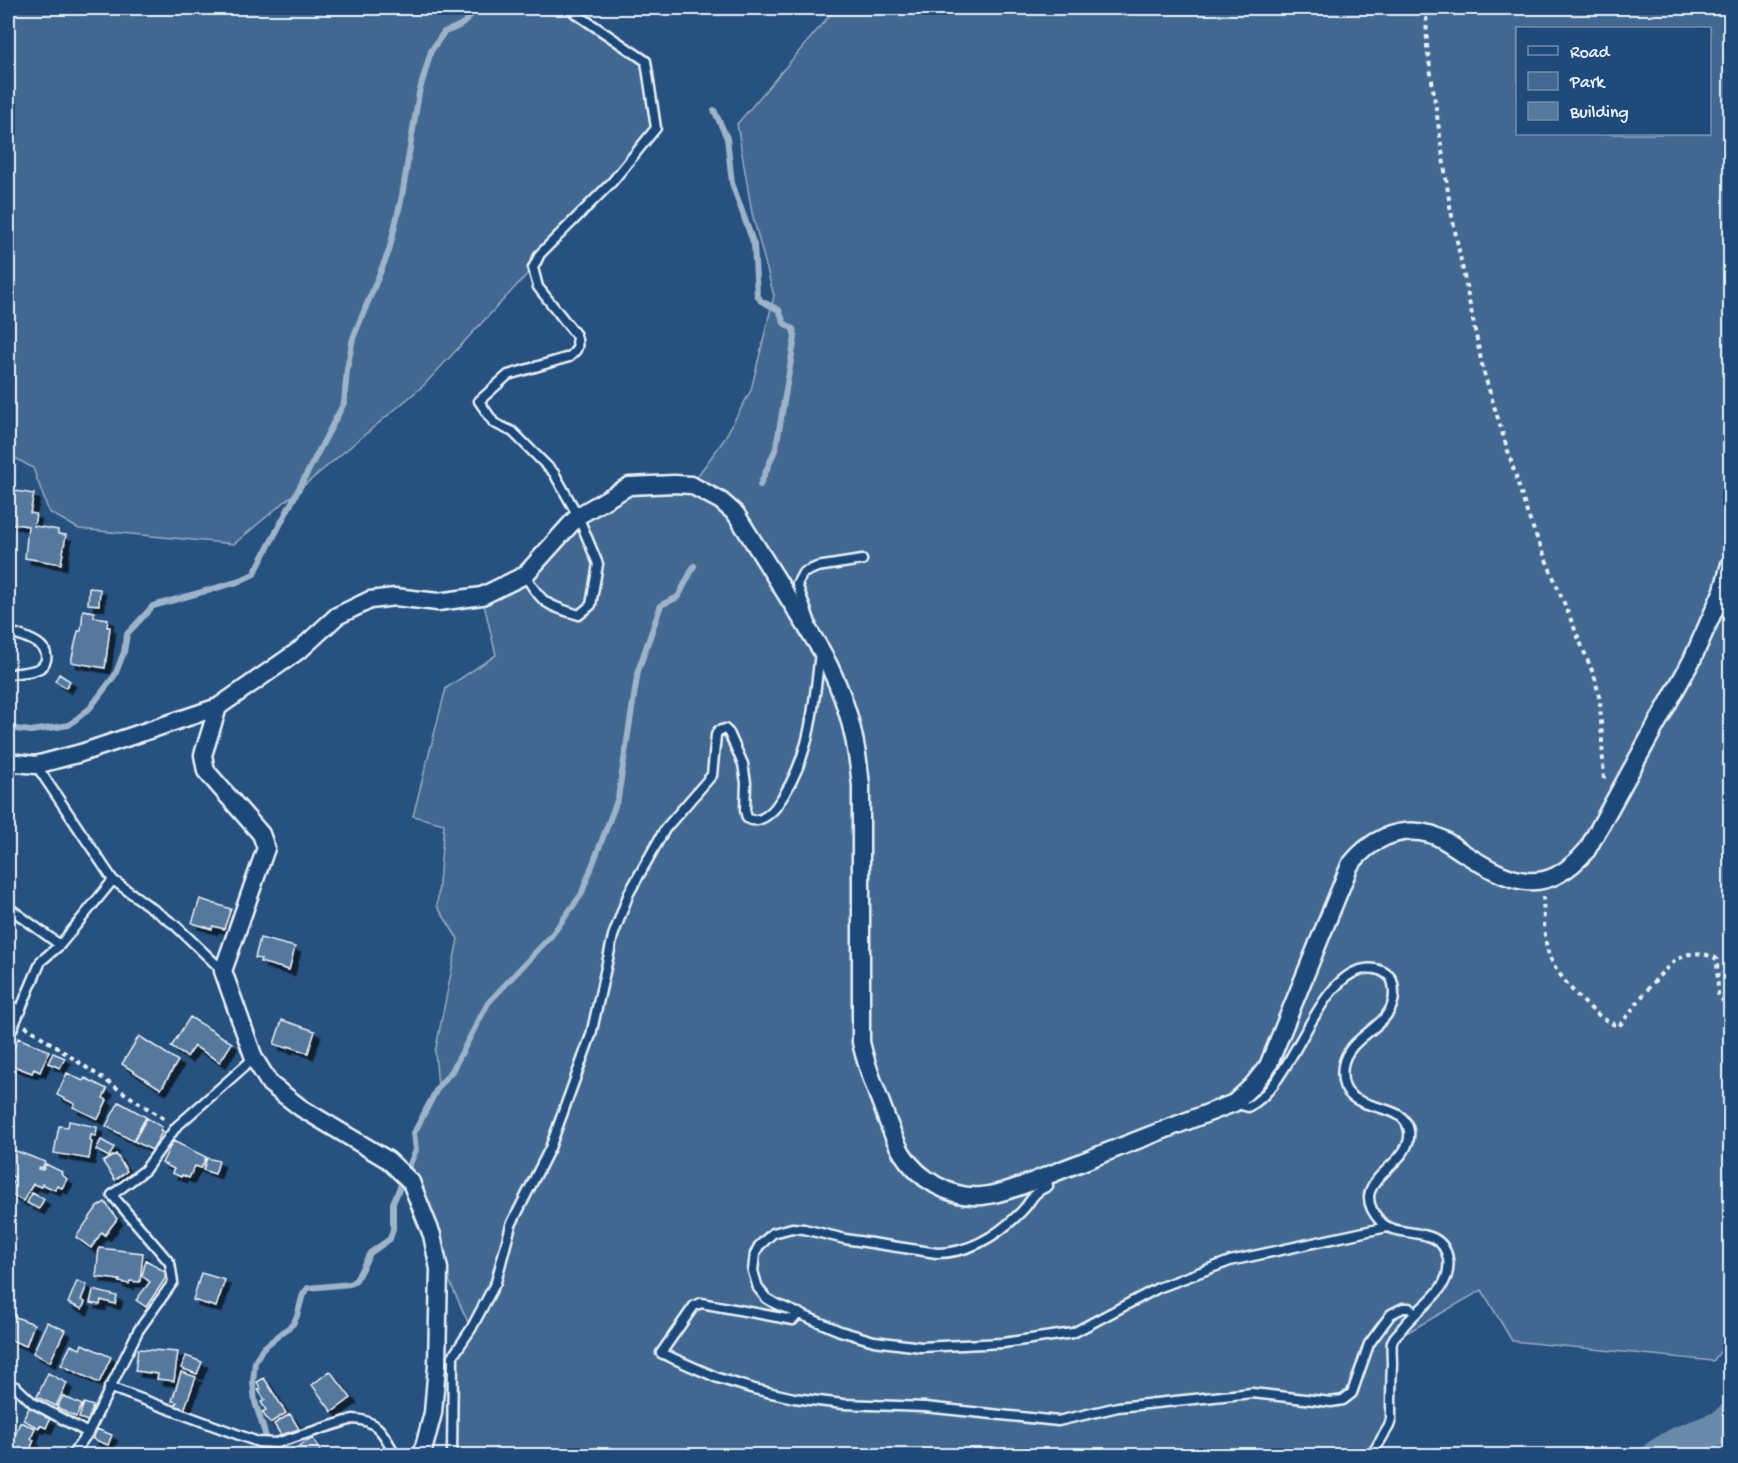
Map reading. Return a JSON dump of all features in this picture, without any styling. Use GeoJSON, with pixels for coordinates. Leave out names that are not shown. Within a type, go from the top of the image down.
{"type":"FeatureCollection","features":[{"type":"Feature","properties":{"kind":"street"},"geometry":{"type":"LineString","coordinates":[[8,762],[36,765],[81,753],[218,708],[301,649],[337,616],[370,600],[395,597],[438,602],[482,596],[525,575],[578,516],[629,486],[691,485],[707,492],[735,514],[821,650],[848,714],[857,748],[861,786],[861,1042],[866,1065],[895,1138],[906,1158],[919,1173],[944,1190],[955,1194],[975,1196],[997,1193],[1046,1176],[1234,1102],[1252,1086],[1268,1066],[1350,865],[1361,851],[1375,841],[1398,833],[1430,834],[1441,838],[1494,872],[1525,881],[1542,880],[1567,870],[1587,850],[1692,660],[1723,590],[1731,564]]}},
{"type":"Feature","properties":{"kind":"street"},"geometry":{"type":"LineString","coordinates":[[218,708],[203,755],[206,771],[261,834],[266,848],[223,971],[254,1058],[270,1084],[288,1099],[388,1160],[405,1176],[432,1235],[439,1269],[437,1365],[433,1413],[424,1447],[419,1455]]}},
{"type":"Feature","properties":{"kind":"lane"},"geometry":{"type":"LineString","coordinates":[[525,575],[538,597],[553,607],[579,615],[591,605],[598,564],[578,516],[554,473],[513,432],[494,423],[478,401],[508,375],[569,357],[576,351],[579,344],[576,335],[538,287],[533,268],[540,254],[612,182],[656,128],[646,61],[571,8]]}},
{"type":"Feature","properties":{"kind":"lane"},"geometry":{"type":"LineString","coordinates":[[452,1455],[453,1356],[471,1329],[496,1282],[511,1225],[550,1148],[591,1035],[613,936],[628,893],[665,829],[712,775],[718,731],[724,729],[729,733],[743,764],[747,818],[758,820],[770,814],[787,791],[804,754],[813,711],[821,650],[797,584],[802,573],[817,567],[862,560]]}},
{"type":"Feature","properties":{"kind":"lane"},"geometry":{"type":"LineString","coordinates":[[8,631],[39,644],[46,653],[46,659],[41,668],[8,675]]}},
{"type":"Feature","properties":{"kind":"lane"},"geometry":{"type":"LineString","coordinates":[[36,765],[113,880],[175,925],[223,971]]}},
{"type":"Feature","properties":{"kind":"lane"},"geometry":{"type":"LineString","coordinates":[[8,1039],[41,961],[60,945],[113,880]]}},
{"type":"Feature","properties":{"kind":"lane"},"geometry":{"type":"LineString","coordinates":[[8,907],[60,945]]}},
{"type":"Feature","properties":{"kind":"lane"},"geometry":{"type":"LineString","coordinates":[[1234,1102],[1248,1107],[1258,1102],[1271,1088],[1323,1003],[1353,973],[1365,969],[1384,972],[1391,979],[1394,988],[1394,1004],[1386,1017],[1347,1053],[1342,1073],[1344,1084],[1349,1094],[1357,1101],[1384,1108],[1403,1119],[1408,1125],[1409,1142],[1404,1152],[1375,1180],[1371,1188],[1372,1207],[1382,1223],[1388,1227],[1427,1235],[1444,1248],[1448,1257],[1447,1279],[1440,1290],[1407,1321],[1392,1341],[1391,1419],[1371,1455]]}},
{"type":"Feature","properties":{"kind":"lane"},"geometry":{"type":"LineString","coordinates":[[8,1004],[21,1011]]}},
{"type":"Feature","properties":{"kind":"lane"},"geometry":{"type":"LineString","coordinates":[[71,1455],[88,1433],[138,1331],[173,1282],[170,1263],[112,1195],[144,1170],[176,1126],[254,1058]]}},
{"type":"Feature","properties":{"kind":"lane"},"geometry":{"type":"LineString","coordinates":[[1046,1176],[1048,1186],[1035,1192],[1023,1209],[999,1232],[959,1251],[937,1253],[845,1239],[804,1229],[783,1230],[773,1233],[759,1246],[755,1254],[754,1280],[766,1298],[840,1331],[874,1341],[921,1347],[1003,1342],[1073,1333],[1158,1288],[1230,1261],[1388,1227]]}},
{"type":"Feature","properties":{"kind":"lane"},"geometry":{"type":"LineString","coordinates":[[799,1313],[793,1320],[701,1303],[694,1306],[661,1353],[718,1378],[794,1398],[843,1404],[925,1407],[1058,1420],[1118,1407],[1251,1393],[1331,1402],[1343,1400],[1352,1394],[1369,1344],[1390,1314],[1396,1309],[1403,1308],[1409,1308],[1416,1313]]}},
{"type":"Feature","properties":{"kind":"lane"},"geometry":{"type":"LineString","coordinates":[[16,1387],[33,1403],[88,1433]]}},
{"type":"Feature","properties":{"kind":"lane"},"geometry":{"type":"LineString","coordinates":[[109,1387],[258,1442],[276,1443],[353,1419],[365,1420],[381,1430],[396,1455]]}},
{"type":"Feature","properties":{"kind":"path"},"geometry":{"type":"LineString","coordinates":[[1426,8],[1427,46],[1450,206],[1483,370],[1528,516],[1595,678],[1600,701],[1606,816]]}},
{"type":"Feature","properties":{"kind":"path"},"geometry":{"type":"LineString","coordinates":[[1542,880],[1550,957],[1567,983],[1603,1019],[1619,1026],[1659,975],[1681,957],[1692,953],[1717,959],[1718,994],[1722,1001],[1731,1003]]}},
{"type":"Feature","properties":{"kind":"path"},"geometry":{"type":"LineString","coordinates":[[17,1021],[103,1080],[176,1126]]}},
{"type":"Feature","properties":{"kind":"green space"},"geometry":{"type":"Polygon","coordinates":[[[8,8],[571,8],[646,61],[656,128],[533,268],[423,386],[234,544],[79,529],[49,512],[33,468],[8,454],[8,8]]]}},
{"type":"Feature","properties":{"kind":"green space"},"geometry":{"type":"Polygon","coordinates":[[[836,8],[1730,8],[1730,1340],[1713,1361],[1512,1341],[1482,1290],[1392,1341],[1391,1419],[1371,1455],[452,1455],[453,1356],[471,1329],[444,1269],[422,1186],[404,1177],[416,1150],[414,1133],[438,1087],[435,1052],[458,939],[437,906],[444,824],[413,816],[446,688],[496,655],[482,596],[525,575],[578,516],[629,486],[691,485],[723,441],[751,390],[774,296],[752,213],[737,124],[836,8]]]}},
{"type":"Feature","properties":{"kind":"building"},"geometry":{"type":"Polygon","coordinates":[[[10,490],[34,494],[30,513],[36,514],[34,526],[58,530],[58,534],[66,535],[61,564],[25,558],[28,526],[8,523],[10,490]]]}},
{"type":"Feature","properties":{"kind":"building"},"geometry":{"type":"Polygon","coordinates":[[[89,588],[100,589],[99,605],[88,604],[89,588]]]}},
{"type":"Feature","properties":{"kind":"building"},"geometry":{"type":"Polygon","coordinates":[[[83,610],[94,612],[94,617],[108,619],[107,627],[110,627],[105,668],[71,662],[78,631],[81,631],[83,610]]]}},
{"type":"Feature","properties":{"kind":"building"},"geometry":{"type":"Polygon","coordinates":[[[59,674],[70,681],[66,688],[55,681],[59,674]]]}},
{"type":"Feature","properties":{"kind":"building"},"geometry":{"type":"Polygon","coordinates":[[[200,899],[231,909],[224,929],[213,926],[212,929],[192,923],[200,899]]]}},
{"type":"Feature","properties":{"kind":"building"},"geometry":{"type":"Polygon","coordinates":[[[260,938],[295,947],[289,970],[260,962],[261,959],[255,958],[260,938]]]}},
{"type":"Feature","properties":{"kind":"building"},"geometry":{"type":"Polygon","coordinates":[[[190,1017],[232,1043],[220,1062],[194,1046],[187,1057],[171,1047],[190,1017]]]}},
{"type":"Feature","properties":{"kind":"building"},"geometry":{"type":"Polygon","coordinates":[[[282,1020],[315,1031],[308,1053],[274,1044],[282,1020]]]}},
{"type":"Feature","properties":{"kind":"building"},"geometry":{"type":"Polygon","coordinates":[[[139,1036],[178,1061],[161,1089],[122,1064],[139,1036]]]}},
{"type":"Feature","properties":{"kind":"building"},"geometry":{"type":"Polygon","coordinates":[[[18,1038],[49,1051],[40,1072],[34,1069],[32,1073],[11,1065],[13,1061],[9,1060],[18,1038]]]}},
{"type":"Feature","properties":{"kind":"building"},"geometry":{"type":"Polygon","coordinates":[[[53,1053],[65,1058],[60,1068],[48,1063],[53,1053]]]}},
{"type":"Feature","properties":{"kind":"building"},"geometry":{"type":"Polygon","coordinates":[[[67,1073],[83,1081],[85,1078],[107,1089],[103,1098],[107,1100],[98,1119],[73,1107],[75,1104],[57,1095],[67,1073]]]}},
{"type":"Feature","properties":{"kind":"building"},"geometry":{"type":"Polygon","coordinates":[[[119,1102],[146,1117],[133,1141],[106,1126],[119,1102]]]}},
{"type":"Feature","properties":{"kind":"building"},"geometry":{"type":"Polygon","coordinates":[[[147,1118],[162,1127],[160,1131],[162,1132],[152,1150],[134,1141],[147,1118]]]}},
{"type":"Feature","properties":{"kind":"building"},"geometry":{"type":"Polygon","coordinates":[[[69,1121],[97,1127],[96,1136],[91,1135],[89,1159],[54,1153],[59,1126],[68,1127],[69,1121]]]}},
{"type":"Feature","properties":{"kind":"building"},"geometry":{"type":"Polygon","coordinates":[[[101,1140],[114,1147],[109,1157],[96,1150],[101,1140]]]}},
{"type":"Feature","properties":{"kind":"building"},"geometry":{"type":"Polygon","coordinates":[[[173,1141],[206,1157],[201,1168],[195,1166],[189,1178],[172,1173],[174,1169],[162,1163],[173,1141]]]}},
{"type":"Feature","properties":{"kind":"building"},"geometry":{"type":"Polygon","coordinates":[[[8,1148],[45,1162],[42,1168],[38,1169],[43,1170],[46,1164],[62,1172],[61,1174],[67,1179],[62,1188],[57,1186],[55,1190],[42,1184],[41,1187],[33,1184],[23,1201],[8,1193],[15,1177],[8,1175],[8,1148]]]}},
{"type":"Feature","properties":{"kind":"building"},"geometry":{"type":"Polygon","coordinates":[[[116,1154],[127,1171],[115,1180],[103,1162],[116,1154]]]}},
{"type":"Feature","properties":{"kind":"building"},"geometry":{"type":"Polygon","coordinates":[[[207,1158],[219,1161],[215,1174],[203,1170],[207,1158]]]}},
{"type":"Feature","properties":{"kind":"building"},"geometry":{"type":"Polygon","coordinates":[[[32,1193],[44,1199],[39,1209],[27,1203],[32,1193]]]}},
{"type":"Feature","properties":{"kind":"building"},"geometry":{"type":"Polygon","coordinates":[[[105,1202],[117,1219],[105,1235],[102,1232],[91,1248],[76,1237],[97,1207],[105,1202]]]}},
{"type":"Feature","properties":{"kind":"building"},"geometry":{"type":"Polygon","coordinates":[[[99,1248],[143,1253],[140,1282],[130,1281],[129,1284],[119,1282],[120,1280],[96,1277],[99,1248]]]}},
{"type":"Feature","properties":{"kind":"building"},"geometry":{"type":"Polygon","coordinates":[[[146,1260],[165,1272],[165,1279],[146,1307],[136,1300],[150,1282],[142,1276],[146,1260]]]}},
{"type":"Feature","properties":{"kind":"building"},"geometry":{"type":"Polygon","coordinates":[[[201,1273],[225,1280],[216,1307],[193,1300],[201,1273]]]}},
{"type":"Feature","properties":{"kind":"building"},"geometry":{"type":"Polygon","coordinates":[[[77,1281],[87,1285],[81,1300],[85,1302],[82,1309],[68,1303],[77,1281]]]}},
{"type":"Feature","properties":{"kind":"building"},"geometry":{"type":"Polygon","coordinates":[[[93,1290],[117,1296],[115,1304],[101,1300],[100,1305],[90,1303],[93,1290]]]}},
{"type":"Feature","properties":{"kind":"building"},"geometry":{"type":"Polygon","coordinates":[[[8,1312],[34,1324],[26,1346],[8,1339],[8,1312]]]}},
{"type":"Feature","properties":{"kind":"building"},"geometry":{"type":"Polygon","coordinates":[[[47,1322],[65,1330],[50,1362],[33,1353],[47,1322]]]}},
{"type":"Feature","properties":{"kind":"building"},"geometry":{"type":"Polygon","coordinates":[[[82,1344],[111,1357],[99,1383],[61,1365],[71,1345],[80,1349],[82,1344]]]}},
{"type":"Feature","properties":{"kind":"building"},"geometry":{"type":"Polygon","coordinates":[[[138,1349],[178,1352],[174,1381],[157,1379],[158,1374],[135,1371],[138,1349]]]}},
{"type":"Feature","properties":{"kind":"building"},"geometry":{"type":"Polygon","coordinates":[[[186,1356],[202,1362],[197,1374],[181,1368],[186,1356]]]}},
{"type":"Feature","properties":{"kind":"building"},"geometry":{"type":"Polygon","coordinates":[[[330,1371],[351,1398],[332,1412],[312,1385],[330,1371]]]}},
{"type":"Feature","properties":{"kind":"building"},"geometry":{"type":"Polygon","coordinates":[[[181,1372],[196,1377],[184,1410],[175,1407],[177,1402],[172,1401],[181,1372]]]}},
{"type":"Feature","properties":{"kind":"building"},"geometry":{"type":"Polygon","coordinates":[[[48,1373],[67,1383],[56,1406],[37,1397],[48,1373]]]}},
{"type":"Feature","properties":{"kind":"building"},"geometry":{"type":"Polygon","coordinates":[[[264,1378],[286,1413],[270,1423],[262,1412],[266,1410],[261,1402],[265,1400],[258,1390],[261,1389],[257,1382],[264,1378]]]}},
{"type":"Feature","properties":{"kind":"building"},"geometry":{"type":"Polygon","coordinates":[[[63,1396],[82,1405],[76,1417],[57,1408],[63,1396]]]}},
{"type":"Feature","properties":{"kind":"building"},"geometry":{"type":"Polygon","coordinates":[[[84,1403],[93,1406],[88,1421],[79,1418],[84,1403]]]}},
{"type":"Feature","properties":{"kind":"building"},"geometry":{"type":"Polygon","coordinates":[[[30,1406],[46,1414],[45,1417],[50,1419],[46,1428],[40,1425],[39,1428],[23,1420],[30,1406]]]}},
{"type":"Feature","properties":{"kind":"building"},"geometry":{"type":"Polygon","coordinates":[[[290,1414],[299,1429],[281,1435],[274,1424],[290,1414]]]}},
{"type":"Feature","properties":{"kind":"building"},"geometry":{"type":"Polygon","coordinates":[[[20,1422],[35,1428],[31,1439],[34,1440],[30,1450],[25,1448],[22,1456],[8,1456],[8,1439],[13,1441],[20,1422]]]}},
{"type":"Feature","properties":{"kind":"building"},"geometry":{"type":"Polygon","coordinates":[[[97,1429],[112,1435],[108,1445],[93,1439],[97,1429]]]}},
{"type":"Feature","properties":{"kind":"building"},"geometry":{"type":"Polygon","coordinates":[[[313,1438],[323,1456],[285,1456],[285,1454],[313,1438]]]}},
{"type":"Feature","properties":{"kind":"waterway"},"geometry":{"type":"LineString","coordinates":[[8,728],[31,731],[69,725],[90,708],[115,675],[124,652],[127,634],[153,606],[237,582],[254,574],[344,403],[353,338],[389,251],[402,196],[419,93],[431,51],[444,32],[462,24],[474,8]]}},
{"type":"Feature","properties":{"kind":"waterway"},"geometry":{"type":"LineString","coordinates":[[714,110],[727,138],[732,183],[754,245],[757,295],[761,301],[779,310],[784,323],[793,329],[795,337],[776,448],[760,485]]}},
{"type":"Feature","properties":{"kind":"waterway"},"geometry":{"type":"LineString","coordinates":[[266,1456],[267,1440],[255,1402],[253,1382],[255,1362],[262,1349],[293,1324],[303,1294],[308,1288],[350,1284],[356,1280],[370,1253],[390,1239],[393,1229],[393,1203],[416,1150],[414,1133],[438,1087],[452,1071],[488,1003],[551,936],[581,895],[618,798],[638,671],[661,605],[678,597],[694,566]]}},
{"type":"Feature","properties":{"kind":"waterway"},"geometry":{"type":"LineString","coordinates":[[1658,1456],[1678,1444],[1723,1427],[1730,1420]]}}]}
